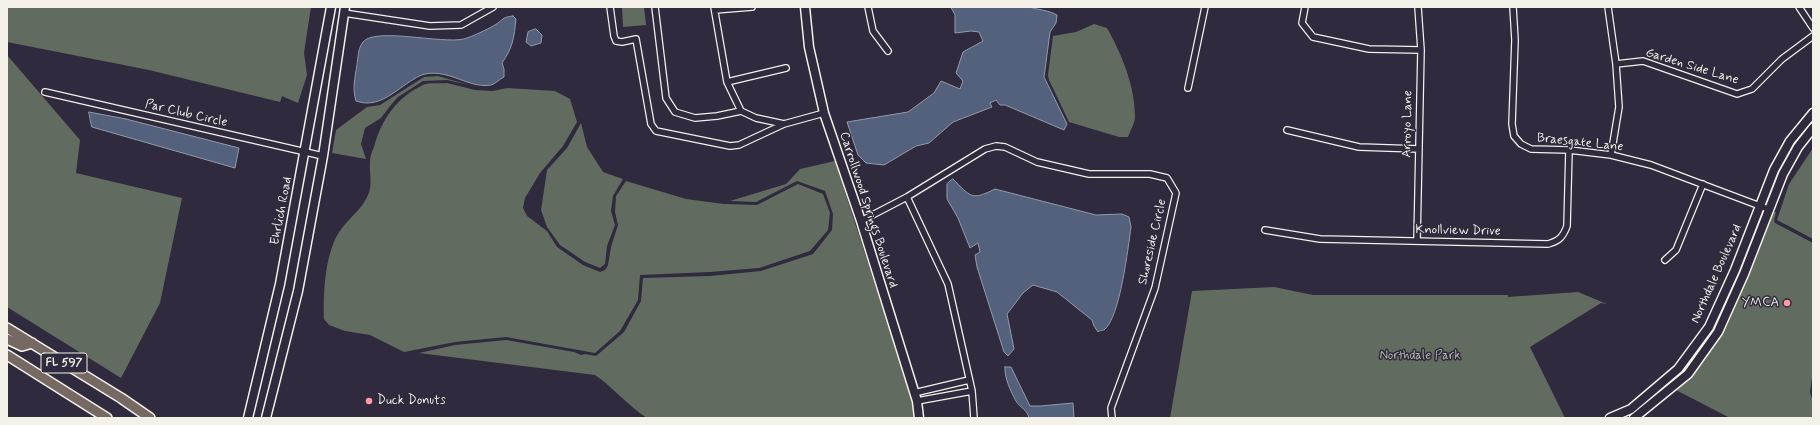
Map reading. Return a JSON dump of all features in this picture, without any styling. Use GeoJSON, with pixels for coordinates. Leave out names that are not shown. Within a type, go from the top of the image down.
{"type":"FeatureCollection","features":[{"type":"Feature","properties":{"kind":"main road","name":"FL 597"},"geometry":{"type":"LineString","coordinates":[[7,328],[121,398],[150,418]]}},
{"type":"Feature","properties":{"kind":"main road"},"geometry":{"type":"LineString","coordinates":[[7,339],[22,346],[32,343]]}},
{"type":"Feature","properties":{"kind":"main road","name":"FL 597"},"geometry":{"type":"LineString","coordinates":[[7,355],[107,418]]}},
{"type":"Feature","properties":{"kind":"street","name":"Ehrlich Road"},"geometry":{"type":"LineString","coordinates":[[248,418],[280,284],[306,152],[331,7]]}},
{"type":"Feature","properties":{"kind":"street"},"geometry":{"type":"LineString","coordinates":[[266,418],[298,291],[323,156],[344,10],[430,26],[461,25],[493,7]]}},
{"type":"Feature","properties":{"kind":"street"},"geometry":{"type":"LineString","coordinates":[[610,7],[616,41],[622,42],[636,39],[651,124],[656,131],[730,146],[739,145],[785,124],[824,113]]}},
{"type":"Feature","properties":{"kind":"street"},"geometry":{"type":"LineString","coordinates":[[655,7],[666,98],[675,112],[695,118],[717,116],[741,111],[756,118],[785,124]]}},
{"type":"Feature","properties":{"kind":"street"},"geometry":{"type":"LineString","coordinates":[[741,111],[727,82],[715,9],[752,7]]}},
{"type":"Feature","properties":{"kind":"street","name":"Carrollwood Springs Boulevard"},"geometry":{"type":"LineString","coordinates":[[805,7],[809,47],[824,113],[917,401],[919,418]]}},
{"type":"Feature","properties":{"kind":"street"},"geometry":{"type":"LineString","coordinates":[[868,7],[873,31],[888,51]]}},
{"type":"Feature","properties":{"kind":"street"},"geometry":{"type":"LineString","coordinates":[[1188,88],[1205,7]]}},
{"type":"Feature","properties":{"kind":"street"},"geometry":{"type":"LineString","coordinates":[[1305,7],[1302,23],[1314,37],[1369,49],[1421,50]]}},
{"type":"Feature","properties":{"kind":"street","name":"Arroyo Lane"},"geometry":{"type":"LineString","coordinates":[[1417,241],[1421,50],[1418,7]]}},
{"type":"Feature","properties":{"kind":"street","name":"Braesgate Lane"},"geometry":{"type":"LineString","coordinates":[[1513,7],[1515,40],[1512,124],[1514,136],[1521,144],[1531,149],[1569,150],[1611,155],[1651,164],[1768,210]]}},
{"type":"Feature","properties":{"kind":"street"},"geometry":{"type":"LineString","coordinates":[[1608,7],[1616,64],[1619,107],[1611,155]]}},
{"type":"Feature","properties":{"kind":"street"},"geometry":{"type":"LineString","coordinates":[[1799,7],[1813,28]]}},
{"type":"Feature","properties":{"kind":"street","name":"Garden Side Lane"},"geometry":{"type":"LineString","coordinates":[[1616,64],[1643,62],[1737,94],[1752,89],[1782,59],[1813,36]]}},
{"type":"Feature","properties":{"kind":"street"},"geometry":{"type":"LineString","coordinates":[[727,82],[786,68]]}},
{"type":"Feature","properties":{"kind":"street","name":"Par Club Circle"},"geometry":{"type":"LineString","coordinates":[[45,92],[323,156]]}},
{"type":"Feature","properties":{"kind":"street","name":"Northdale Boulevard"},"geometry":{"type":"LineString","coordinates":[[1610,418],[1631,409],[1678,368],[1709,326],[1734,270],[1774,170],[1790,141],[1813,113]]}},
{"type":"Feature","properties":{"kind":"street","name":"Northdale Boulevard"},"geometry":{"type":"LineString","coordinates":[[1634,418],[1688,374],[1718,332],[1744,274],[1783,174],[1794,154],[1813,128]]}},
{"type":"Feature","properties":{"kind":"street"},"geometry":{"type":"LineString","coordinates":[[1287,130],[1359,148],[1419,149]]}},
{"type":"Feature","properties":{"kind":"street","name":"Shoreside Circle"},"geometry":{"type":"LineString","coordinates":[[860,221],[907,197],[985,149],[996,146],[1005,148],[1037,162],[1089,174],[1150,174],[1167,178],[1176,193],[1155,288],[1111,408],[1112,418]]}},
{"type":"Feature","properties":{"kind":"street","name":"Knollview Drive"},"geometry":{"type":"LineString","coordinates":[[1265,230],[1320,240],[1548,244],[1557,241],[1563,235],[1567,226],[1569,150]]}},
{"type":"Feature","properties":{"kind":"street"},"geometry":{"type":"LineString","coordinates":[[1665,260],[1676,250],[1703,184]]}},
{"type":"Feature","properties":{"kind":"street"},"geometry":{"type":"LineString","coordinates":[[907,197],[948,284],[972,391],[974,418]]}},
{"type":"Feature","properties":{"kind":"street"},"geometry":{"type":"LineString","coordinates":[[1678,368],[1688,374]]}},
{"type":"Feature","properties":{"kind":"street"},"geometry":{"type":"LineString","coordinates":[[914,393],[969,380]]}},
{"type":"Feature","properties":{"kind":"street"},"geometry":{"type":"LineString","coordinates":[[917,401],[972,391]]}},
{"type":"Feature","properties":{"kind":"green space"},"geometry":{"type":"Polygon","coordinates":[[[7,7],[311,7],[304,53],[307,75],[298,103],[282,96],[280,102],[149,70],[7,42],[7,7]]]}},
{"type":"Feature","properties":{"kind":"green space"},"geometry":{"type":"Polygon","coordinates":[[[622,7],[644,7],[646,25],[623,27],[622,7]]]}},
{"type":"Feature","properties":{"kind":"green space"},"geometry":{"type":"Polygon","coordinates":[[[1094,24],[1107,28],[1127,71],[1133,94],[1135,117],[1128,137],[1119,137],[1069,122],[1049,80],[1048,75],[1053,36],[1076,32],[1094,24]]]}},
{"type":"Feature","properties":{"kind":"green space"},"geometry":{"type":"Polygon","coordinates":[[[7,55],[80,140],[76,173],[182,198],[160,303],[121,378],[7,307],[7,55]]]}},
{"type":"Feature","properties":{"kind":"green space"},"geometry":{"type":"Polygon","coordinates":[[[438,76],[469,85],[447,80],[423,81],[398,97],[381,118],[365,128],[361,144],[366,159],[332,153],[336,130],[367,107],[380,105],[424,77],[438,76]]]}},
{"type":"Feature","properties":{"kind":"green space"},"geometry":{"type":"Polygon","coordinates":[[[447,83],[475,90],[493,91],[507,88],[555,91],[570,99],[577,122],[563,146],[540,173],[525,198],[523,208],[527,216],[547,231],[557,247],[583,265],[600,272],[605,270],[608,265],[611,247],[618,225],[615,212],[616,196],[626,181],[686,199],[724,204],[757,205],[798,184],[823,194],[830,213],[828,230],[810,251],[759,268],[640,275],[638,300],[620,331],[595,353],[506,337],[455,342],[404,352],[370,335],[345,331],[329,325],[324,319],[324,308],[326,272],[332,247],[342,228],[363,204],[368,195],[371,183],[370,158],[381,128],[391,110],[405,96],[425,84],[447,83]]]}},
{"type":"Feature","properties":{"kind":"green space"},"geometry":{"type":"Polygon","coordinates":[[[581,123],[587,147],[603,172],[623,179],[613,196],[611,211],[615,225],[607,246],[605,264],[600,268],[585,262],[560,245],[547,227],[541,210],[547,170],[567,148],[581,123]]]}},
{"type":"Feature","properties":{"kind":"green space"},"geometry":{"type":"Polygon","coordinates":[[[1813,148],[1813,239],[1777,220],[1789,184],[1813,148]]]}},
{"type":"Feature","properties":{"kind":"green space"},"geometry":{"type":"Polygon","coordinates":[[[835,161],[913,402],[915,418],[647,418],[595,375],[419,353],[455,345],[506,340],[574,352],[581,355],[585,354],[596,356],[624,332],[641,301],[643,278],[710,276],[761,271],[813,254],[832,230],[833,214],[825,191],[797,181],[756,202],[730,201],[786,184],[800,169],[835,161]]]}},
{"type":"Feature","properties":{"kind":"green space"},"geometry":{"type":"Polygon","coordinates":[[[1772,212],[1776,212],[1774,220],[1775,223],[1813,243],[1813,370],[1810,392],[1813,402],[1813,418],[1730,418],[1676,390],[1689,379],[1722,333],[1772,212]]]}},
{"type":"Feature","properties":{"kind":"green space","name":"Northdale Park"},"geometry":{"type":"Polygon","coordinates":[[[1274,287],[1313,295],[1508,295],[1508,297],[1578,292],[1607,304],[1601,303],[1530,347],[1565,418],[1170,418],[1192,291],[1274,287]]]}},
{"type":"Feature","properties":{"kind":"water"},"geometry":{"type":"Polygon","coordinates":[[[951,7],[1029,7],[1057,15],[1056,23],[1050,32],[1044,77],[1067,124],[1064,130],[1005,105],[1000,105],[996,100],[990,103],[992,107],[953,122],[929,143],[916,146],[884,165],[866,163],[858,155],[847,122],[908,112],[934,93],[941,81],[960,89],[963,81],[956,73],[963,52],[983,41],[979,32],[971,31],[955,33],[955,15],[951,7]]]}},
{"type":"Feature","properties":{"kind":"water"},"geometry":{"type":"Polygon","coordinates":[[[509,16],[513,16],[516,19],[514,37],[509,52],[502,63],[504,77],[494,84],[475,84],[443,74],[425,74],[379,101],[364,103],[356,101],[354,83],[359,50],[361,44],[370,38],[394,36],[454,40],[464,39],[488,29],[509,16]]]}},
{"type":"Feature","properties":{"kind":"water"},"geometry":{"type":"Polygon","coordinates":[[[536,29],[542,35],[541,43],[531,46],[526,42],[528,32],[536,29]]]}},
{"type":"Feature","properties":{"kind":"water"},"geometry":{"type":"Polygon","coordinates":[[[89,112],[126,119],[239,148],[235,168],[92,127],[89,112]]]}},
{"type":"Feature","properties":{"kind":"water"},"geometry":{"type":"Polygon","coordinates":[[[953,179],[968,193],[976,196],[995,189],[1096,215],[1122,214],[1129,217],[1131,227],[1119,298],[1110,323],[1104,330],[1098,332],[1092,320],[1057,292],[1033,285],[1023,293],[1007,314],[1014,349],[1008,356],[1004,352],[977,267],[975,255],[980,252],[978,243],[970,248],[958,218],[947,199],[947,184],[953,179]]]}},
{"type":"Feature","properties":{"kind":"water"},"geometry":{"type":"Polygon","coordinates":[[[1005,367],[1011,367],[1030,406],[1073,403],[1074,418],[1029,418],[1012,393],[1007,380],[1005,367]]]}},
{"type":"Feature","properties":{"kind":"place","name":"YMCA"},"geometry":{"type":"Point","coordinates":[1787,303]}},
{"type":"Feature","properties":{"kind":"place","name":"Duck Donuts"},"geometry":{"type":"Point","coordinates":[369,401]}}]}
